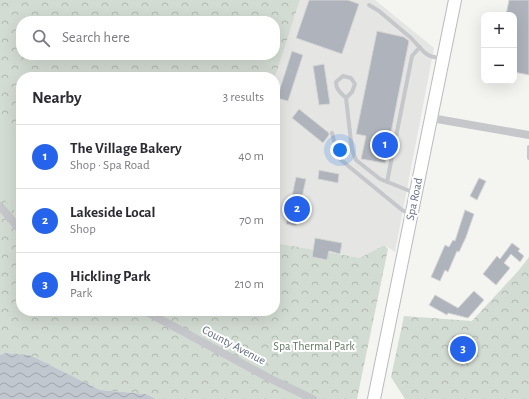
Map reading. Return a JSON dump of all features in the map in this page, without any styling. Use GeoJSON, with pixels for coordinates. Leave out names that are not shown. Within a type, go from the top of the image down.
{"type":"FeatureCollection","features":[{"type":"Feature","properties":{"kind":"main road","name":"Spa Road"},"geometry":{"type":"LineString","coordinates":[[374,399],[454,0]]}},
{"type":"Feature","properties":{"kind":"street"},"geometry":{"type":"LineString","coordinates":[[431,118],[529,135]]}},
{"type":"Feature","properties":{"kind":"street"},"geometry":{"type":"LineString","coordinates":[[0,206],[16,225]]}},
{"type":"Feature","properties":{"kind":"street","name":"County Avenue"},"geometry":{"type":"LineString","coordinates":[[154,316],[269,378],[313,399]]}},
{"type":"Feature","properties":{"kind":"lane"},"geometry":{"type":"LineString","coordinates":[[369,5],[379,11],[430,56],[443,59]]}},
{"type":"Feature","properties":{"kind":"lane"},"geometry":{"type":"LineString","coordinates":[[387,182],[412,56],[420,47]]}},
{"type":"Feature","properties":{"kind":"lane"},"geometry":{"type":"LineString","coordinates":[[346,98],[352,92],[355,84],[351,78],[343,76],[336,82],[336,87],[346,98],[352,150],[355,158],[380,179],[416,193]]}},
{"type":"Feature","properties":{"kind":"lane"},"geometry":{"type":"LineString","coordinates":[[332,133],[338,156],[341,160],[402,210],[411,214]]}},
{"type":"Feature","properties":{"kind":"lane"},"geometry":{"type":"LineString","coordinates":[[529,147],[529,158]]}},
{"type":"Feature","properties":{"kind":"shaded area"},"geometry":{"type":"Polygon","coordinates":[[[300,0],[375,0],[434,48],[395,252],[384,245],[360,258],[280,244],[280,72],[277,72],[300,0]]]}},
{"type":"Feature","properties":{"kind":"green space","name":"Spa Thermal Park"},"geometry":{"type":"Polygon","coordinates":[[[0,0],[300,0],[277,72],[16,72],[16,316],[280,316],[280,244],[360,258],[384,245],[388,249],[357,399],[156,399],[146,394],[100,390],[30,355],[6,353],[0,355],[0,0]]]}},
{"type":"Feature","properties":{"kind":"green space"},"geometry":{"type":"Polygon","coordinates":[[[0,122],[16,130],[16,213],[0,195],[0,122]]]}},
{"type":"Feature","properties":{"kind":"green space"},"geometry":{"type":"Polygon","coordinates":[[[529,257],[529,399],[405,399],[391,377],[404,316],[472,321],[529,257]]]}},
{"type":"Feature","properties":{"kind":"water"},"geometry":{"type":"Polygon","coordinates":[[[6,353],[30,355],[100,390],[146,394],[156,399],[0,399],[0,355],[6,353]]]}},
{"type":"Feature","properties":{"kind":"building"},"geometry":{"type":"Polygon","coordinates":[[[309,0],[348,0],[359,4],[342,54],[296,38],[309,0]]]}},
{"type":"Feature","properties":{"kind":"building"},"geometry":{"type":"Polygon","coordinates":[[[509,0],[529,0],[529,75],[517,73],[517,12],[507,12],[509,0]]]}},
{"type":"Feature","properties":{"kind":"building"},"geometry":{"type":"Polygon","coordinates":[[[377,31],[404,37],[409,41],[385,163],[361,159],[366,136],[356,134],[377,31]]]}},
{"type":"Feature","properties":{"kind":"building"},"geometry":{"type":"Polygon","coordinates":[[[292,51],[303,55],[288,101],[280,99],[280,89],[292,51]]]}},
{"type":"Feature","properties":{"kind":"building"},"geometry":{"type":"Polygon","coordinates":[[[324,64],[330,104],[319,105],[313,66],[324,64]]]}},
{"type":"Feature","properties":{"kind":"building"},"geometry":{"type":"Polygon","coordinates":[[[299,109],[329,133],[323,143],[292,118],[299,109]]]}},
{"type":"Feature","properties":{"kind":"building"},"geometry":{"type":"Polygon","coordinates":[[[319,170],[339,174],[338,183],[318,179],[319,170]]]}},
{"type":"Feature","properties":{"kind":"building"},"geometry":{"type":"Polygon","coordinates":[[[296,177],[306,179],[296,226],[286,224],[296,177]]]}},
{"type":"Feature","properties":{"kind":"building"},"geometry":{"type":"Polygon","coordinates":[[[479,178],[486,181],[477,200],[470,196],[479,178]]]}},
{"type":"Feature","properties":{"kind":"building"},"geometry":{"type":"Polygon","coordinates":[[[465,210],[474,214],[466,237],[459,252],[457,251],[448,272],[445,270],[440,281],[431,277],[445,245],[449,247],[453,240],[455,241],[465,210]]]}},
{"type":"Feature","properties":{"kind":"building"},"geometry":{"type":"Polygon","coordinates":[[[315,238],[342,243],[340,254],[329,251],[327,260],[312,257],[315,238]]]}},
{"type":"Feature","properties":{"kind":"building"},"geometry":{"type":"Polygon","coordinates":[[[512,243],[520,249],[518,251],[524,256],[520,262],[511,254],[504,263],[510,268],[496,285],[483,274],[497,256],[500,259],[512,243]]]}},
{"type":"Feature","properties":{"kind":"building"},"geometry":{"type":"Polygon","coordinates":[[[474,291],[484,300],[468,318],[448,313],[447,315],[429,305],[435,295],[458,308],[474,291]]]}},
{"type":"Feature","properties":{"kind":"place","name":"The Village Bakery"},"geometry":{"type":"Point","coordinates":[385,145]}},
{"type":"Feature","properties":{"kind":"place","name":"Lakeside Local"},"geometry":{"type":"Point","coordinates":[297,209]}},
{"type":"Feature","properties":{"kind":"place","name":"Hickling Park"},"geometry":{"type":"Point","coordinates":[463,349]}}]}
